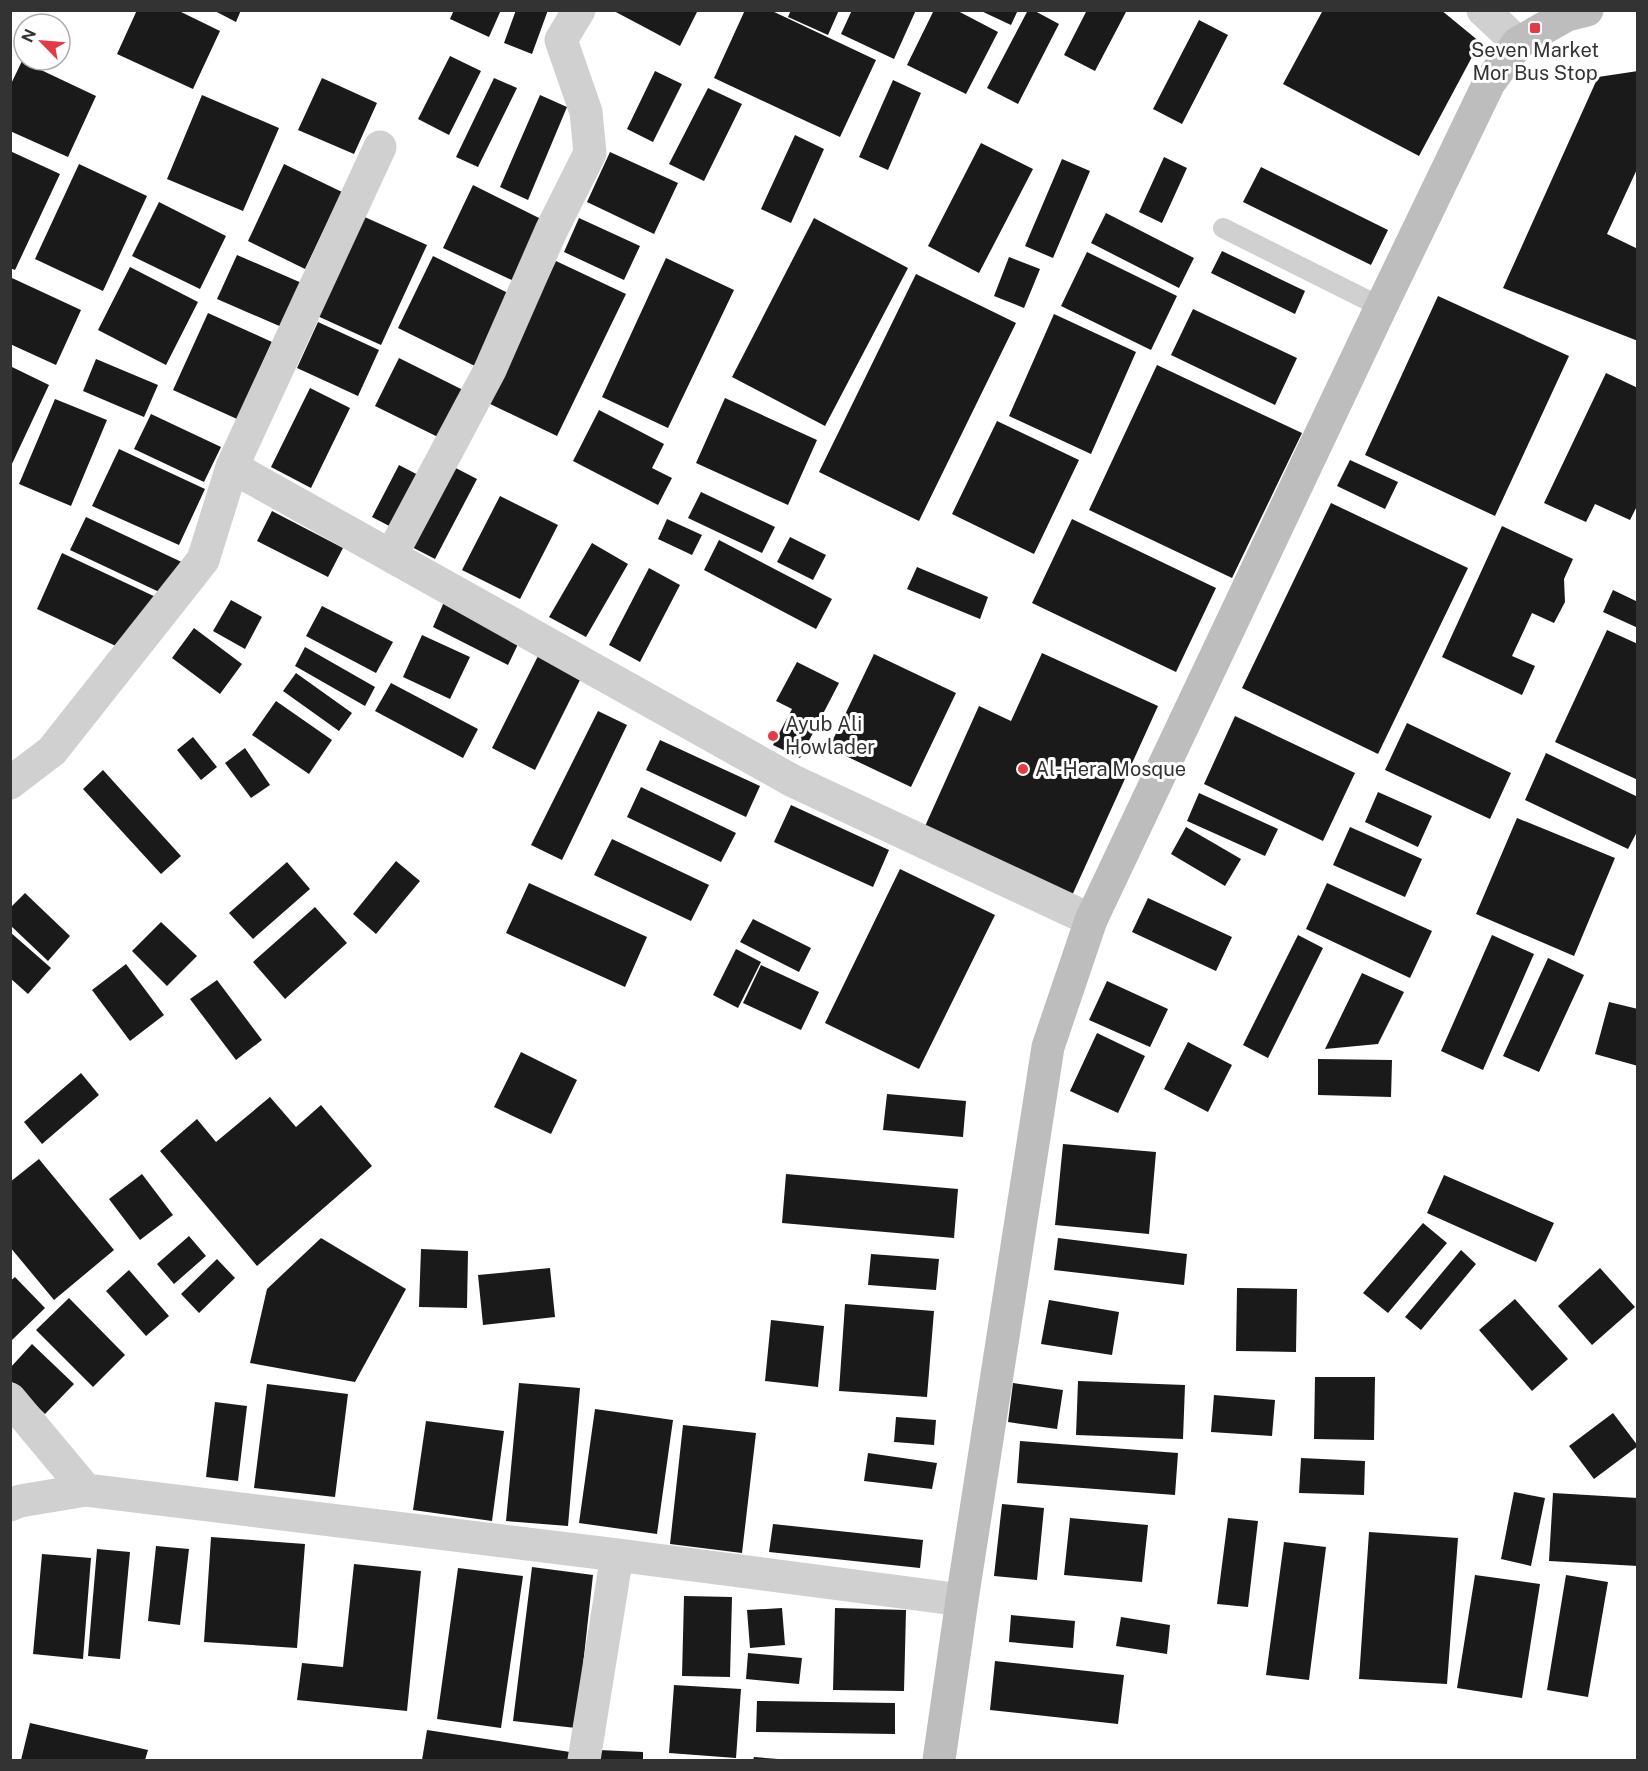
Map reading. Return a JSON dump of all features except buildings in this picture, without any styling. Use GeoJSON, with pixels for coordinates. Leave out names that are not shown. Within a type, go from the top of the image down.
{"type":"FeatureCollection","features":[{"type":"Feature","properties":{"kind":"street"},"geometry":{"type":"LineString","coordinates":[[391,556],[490,370],[551,231],[590,153],[586,112],[561,40],[579,10]]}},
{"type":"Feature","properties":{"kind":"street"},"geometry":{"type":"LineString","coordinates":[[1483,10],[1518,43]]}},
{"type":"Feature","properties":{"kind":"street"},"geometry":{"type":"LineString","coordinates":[[939,1761],[1048,1047],[1091,920],[1489,83],[1518,43],[1567,15],[1587,10]]}},
{"type":"Feature","properties":{"kind":"street"},"geometry":{"type":"LineString","coordinates":[[10,783],[52,751],[203,560],[232,467],[380,147]]}},
{"type":"Feature","properties":{"kind":"street"},"geometry":{"type":"LineString","coordinates":[[232,467],[793,781],[1091,920]]}},
{"type":"Feature","properties":{"kind":"street"},"geometry":{"type":"LineString","coordinates":[[10,1399],[86,1490]]}},
{"type":"Feature","properties":{"kind":"street"},"geometry":{"type":"LineString","coordinates":[[10,1506],[20,1501],[86,1490],[962,1600]]}},
{"type":"Feature","properties":{"kind":"street"},"geometry":{"type":"LineString","coordinates":[[584,1761],[617,1555]]}},
{"type":"Feature","properties":{"kind":"lane"},"geometry":{"type":"LineString","coordinates":[[1223,228],[1381,307]]}},
{"type":"Feature","properties":{"kind":"place","name":"Seven Market Mor Bus Stop"},"geometry":{"type":"Point","coordinates":[1535,28]}},
{"type":"Feature","properties":{"kind":"place","name":"Ayub Ali Howlader"},"geometry":{"type":"Point","coordinates":[773,736]}},
{"type":"Feature","properties":{"kind":"place","name":"Al-Hera Mosque"},"geometry":{"type":"Point","coordinates":[1023,769]}}]}
